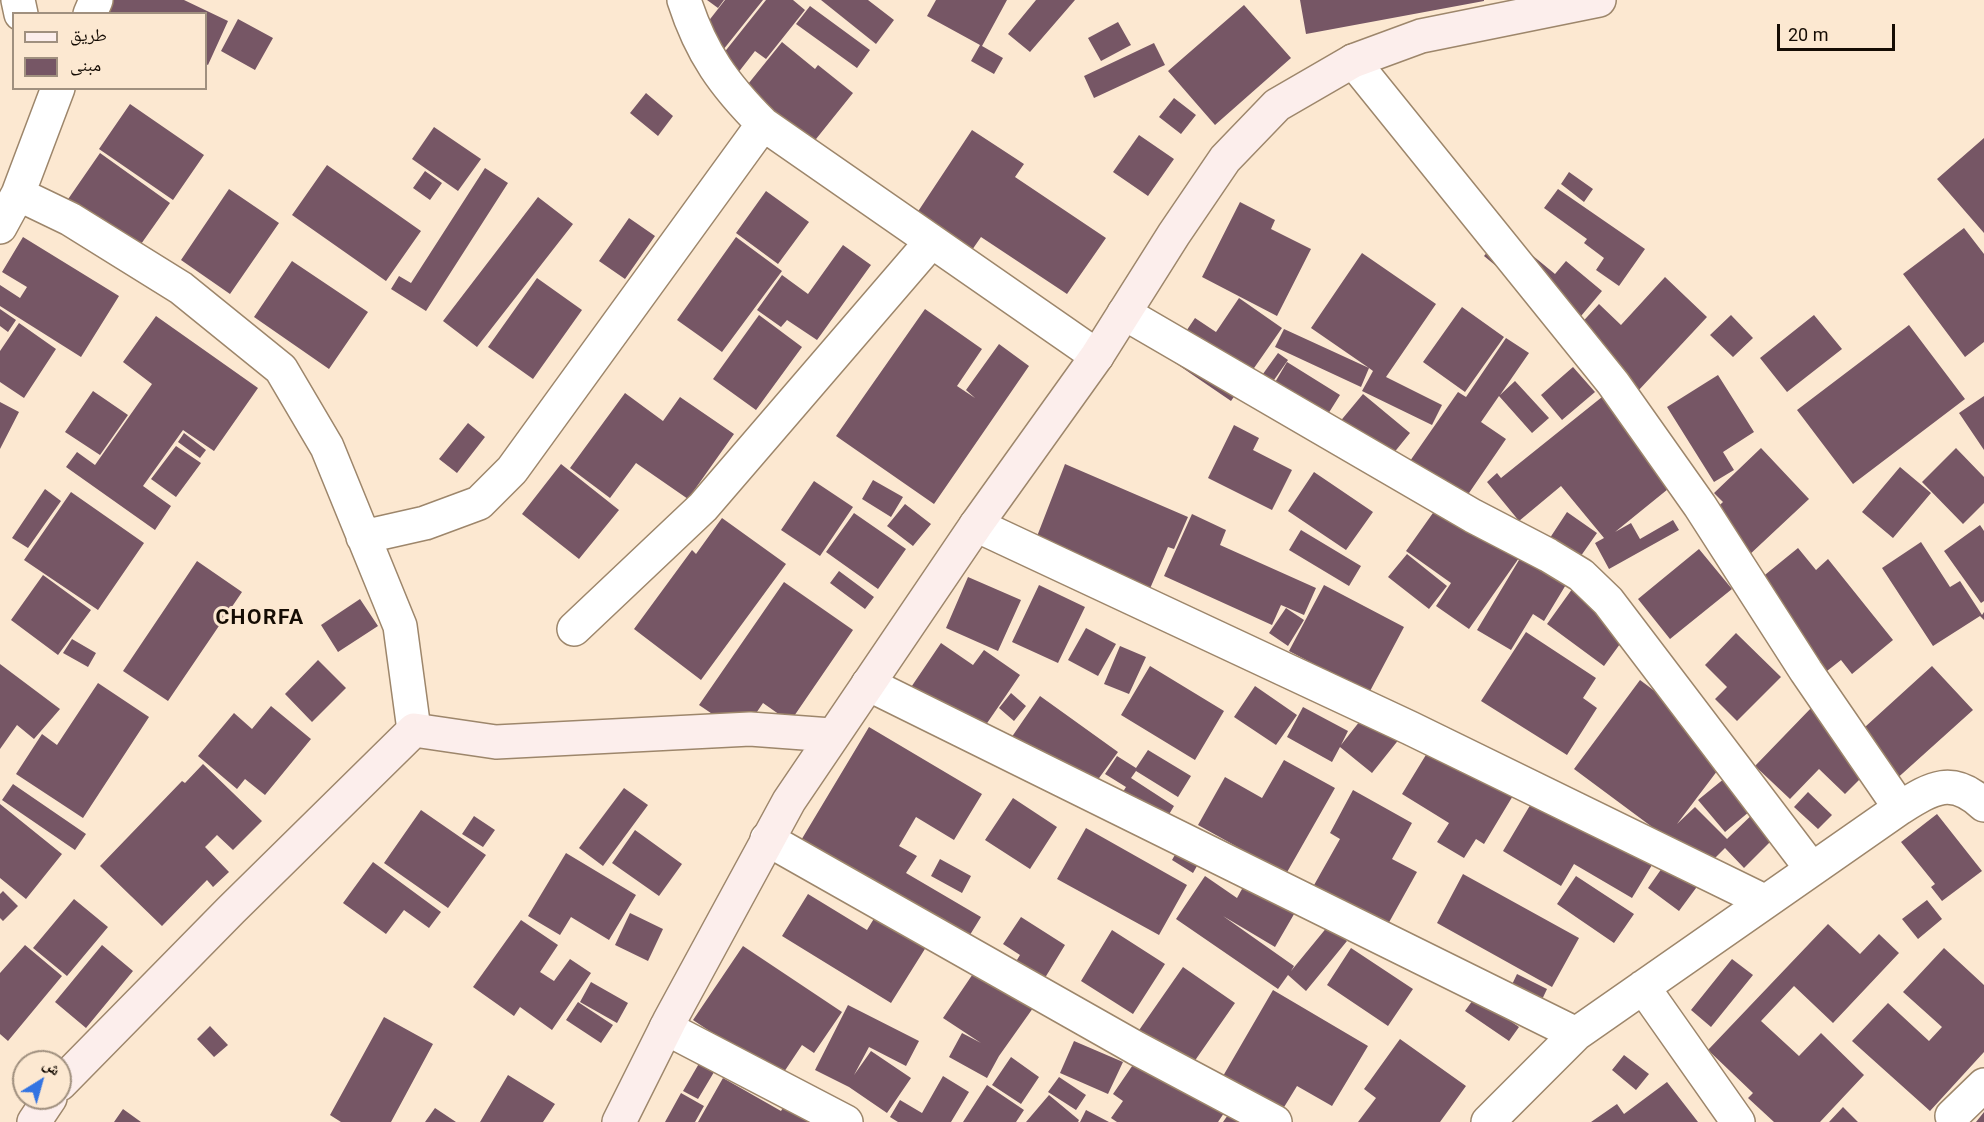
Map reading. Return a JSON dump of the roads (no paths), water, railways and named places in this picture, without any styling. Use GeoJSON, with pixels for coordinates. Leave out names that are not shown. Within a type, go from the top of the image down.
{"type":"FeatureCollection","features":[{"type":"Feature","properties":{"kind":"main road"},"geometry":{"type":"LineString","coordinates":[[619,1122],[666,1028],[767,839],[831,735],[1096,356],[1225,159],[1277,105],[1353,61],[1421,36],[1599,0]]}},
{"type":"Feature","properties":{"kind":"main road"},"geometry":{"type":"LineString","coordinates":[[72,1072],[239,902],[414,730],[496,742],[750,729],[831,735]]}},
{"type":"Feature","properties":{"kind":"street"},"geometry":{"type":"LineString","coordinates":[[684,0],[696,37],[714,66],[732,94],[763,124],[1096,356]]}},
{"type":"Feature","properties":{"kind":"street"},"geometry":{"type":"LineString","coordinates":[[1353,61],[1613,382],[1700,506],[1806,671],[1900,808]]}},
{"type":"Feature","properties":{"kind":"street"},"geometry":{"type":"LineString","coordinates":[[0,227],[18,194],[51,94]]}},
{"type":"Feature","properties":{"kind":"street"},"geometry":{"type":"LineString","coordinates":[[363,537],[425,523],[479,503],[512,470],[763,124]]}},
{"type":"Feature","properties":{"kind":"street"},"geometry":{"type":"LineString","coordinates":[[18,194],[70,219],[181,288],[281,369],[327,447],[400,626],[414,730]]}},
{"type":"Feature","properties":{"kind":"street"},"geometry":{"type":"LineString","coordinates":[[574,629],[703,507],[931,242]]}},
{"type":"Feature","properties":{"kind":"street"},"geometry":{"type":"LineString","coordinates":[[1124,313],[1473,516],[1581,575],[1615,610],[1811,868]]}},
{"type":"Feature","properties":{"kind":"street"},"geometry":{"type":"LineString","coordinates":[[976,525],[1410,728],[1764,901]]}},
{"type":"Feature","properties":{"kind":"street"},"geometry":{"type":"LineString","coordinates":[[868,684],[1576,1034]]}},
{"type":"Feature","properties":{"kind":"street"},"geometry":{"type":"LineString","coordinates":[[1488,1122],[1576,1034],[1900,808],[1928,791],[1948,786],[1971,792],[1984,804]]}},
{"type":"Feature","properties":{"kind":"street"},"geometry":{"type":"LineString","coordinates":[[767,839],[1126,1042],[1275,1122]]}},
{"type":"Feature","properties":{"kind":"street"},"geometry":{"type":"LineString","coordinates":[[1643,987],[1738,1122]]}},
{"type":"Feature","properties":{"kind":"street"},"geometry":{"type":"LineString","coordinates":[[666,1028],[846,1122]]}},
{"type":"Feature","properties":{"kind":"street"},"geometry":{"type":"LineString","coordinates":[[1952,1116],[1984,1085]]}},
{"type":"Feature","properties":{"kind":"district","name":"CHORFA"},"geometry":{"type":"Point","coordinates":[260,619]}}]}
